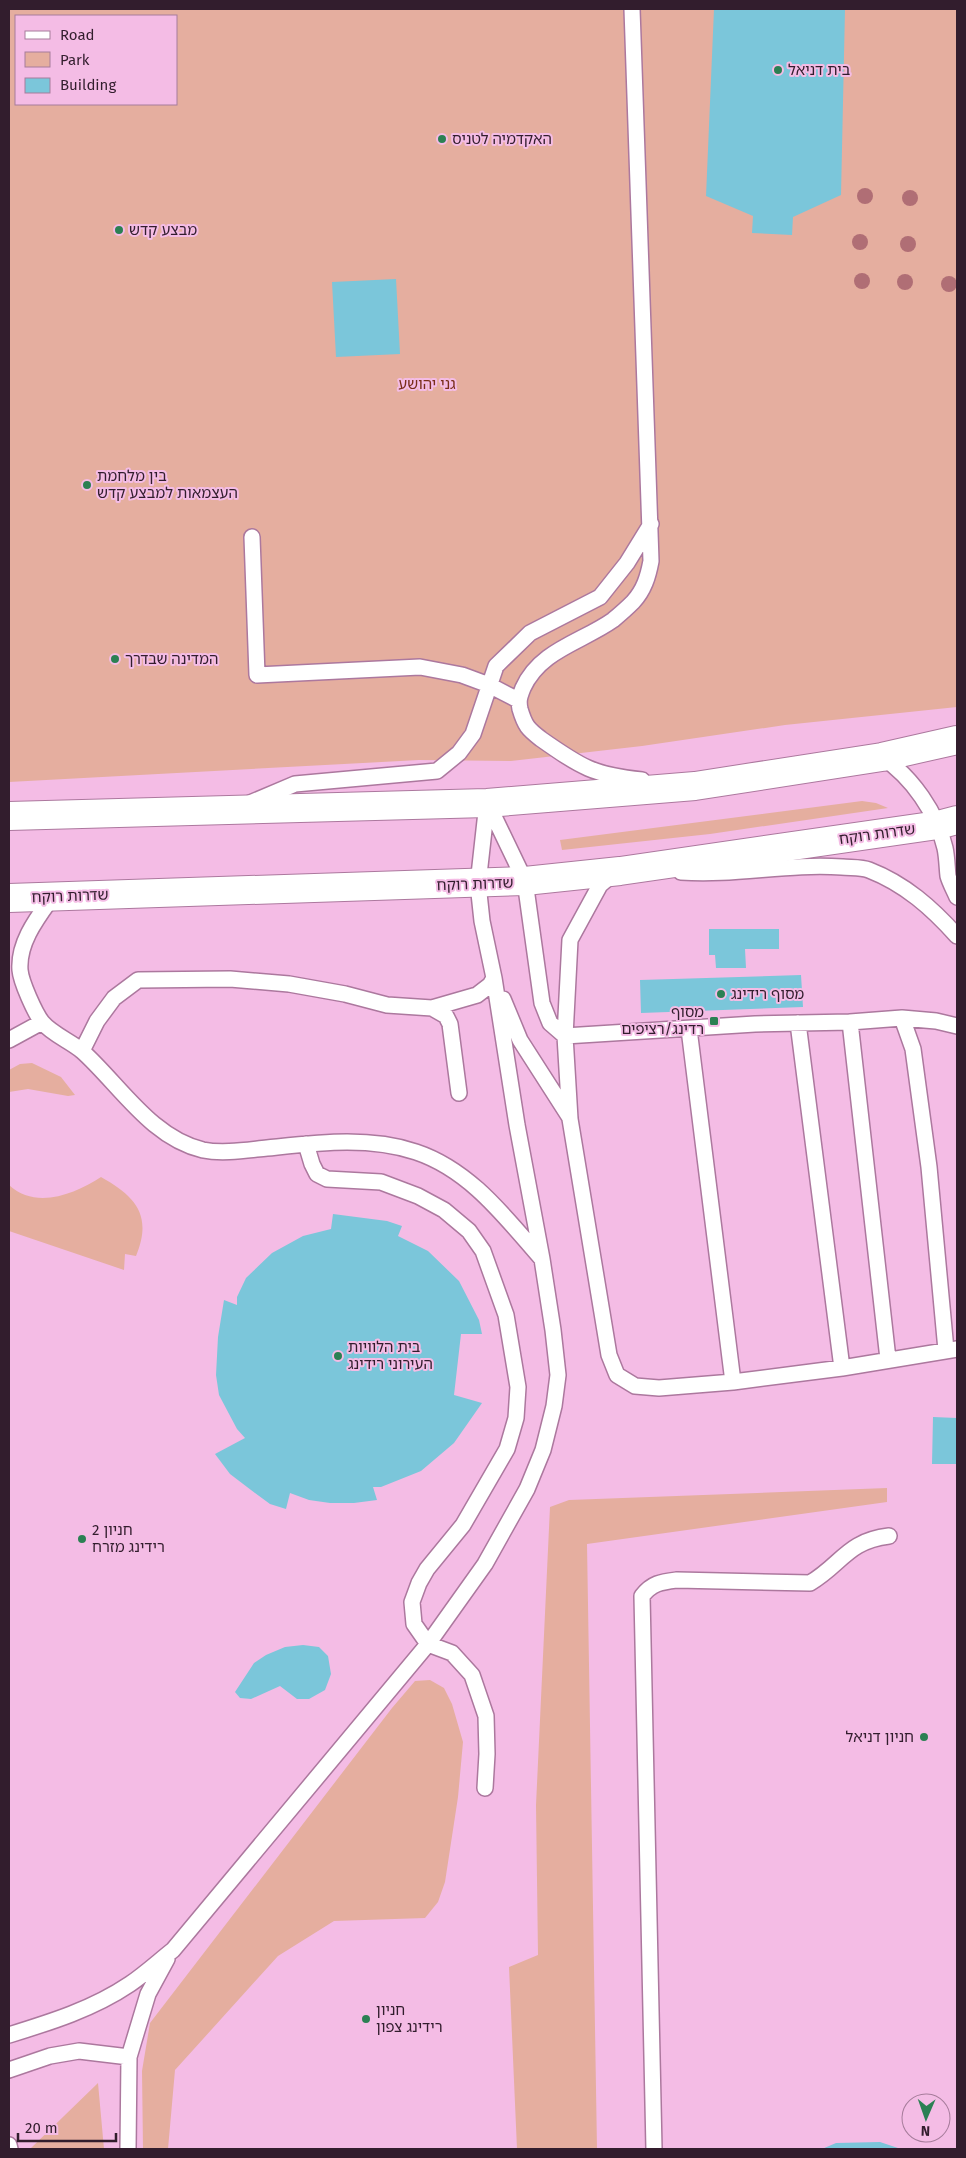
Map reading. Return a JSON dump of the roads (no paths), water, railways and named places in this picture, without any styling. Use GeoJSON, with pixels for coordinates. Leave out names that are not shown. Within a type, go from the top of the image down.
{"type":"FeatureCollection","features":[{"type":"Feature","properties":{"kind":"main road"},"geometry":{"type":"LineString","coordinates":[[9,816],[488,803],[695,786],[882,757],[957,740]]}},
{"type":"Feature","properties":{"kind":"main road","name":"שדרות רוקח"},"geometry":{"type":"LineString","coordinates":[[9,898],[525,882],[947,823]]}},
{"type":"Feature","properties":{"kind":"lane"},"geometry":{"type":"LineString","coordinates":[[632,9],[651,561],[646,583],[633,602],[612,620],[559,649],[540,662],[528,676],[518,700],[525,725],[571,760],[588,770],[609,777],[695,786]]}},
{"type":"Feature","properties":{"kind":"lane"},"geometry":{"type":"LineString","coordinates":[[230,811],[295,784],[437,771],[459,753],[472,734],[496,666],[530,634],[600,597],[627,563],[651,524]]}},
{"type":"Feature","properties":{"kind":"lane"},"geometry":{"type":"LineString","coordinates":[[252,537],[257,675],[420,667],[462,675],[489,685],[518,700]]}},
{"type":"Feature","properties":{"kind":"lane"},"geometry":{"type":"LineString","coordinates":[[882,757],[896,766],[926,804],[947,823],[945,848],[949,877],[957,897]]}},
{"type":"Feature","properties":{"kind":"lane"},"geometry":{"type":"LineString","coordinates":[[488,803],[525,882],[542,1003],[550,1023],[566,1036],[755,1024],[850,1022],[902,1018],[936,1021],[957,1026]]}},
{"type":"Feature","properties":{"kind":"lane"},"geometry":{"type":"LineString","coordinates":[[9,2035],[94,2006],[132,1984],[172,1951],[428,1644],[485,1564],[527,1489],[543,1450],[554,1406],[558,1375],[542,1260],[517,1124],[494,978],[482,922],[478,884],[488,803]]}},
{"type":"Feature","properties":{"kind":"lane"},"geometry":{"type":"LineString","coordinates":[[902,1018],[913,1049],[952,1350],[842,1368],[733,1382],[659,1388],[635,1386],[617,1375],[609,1356],[570,1119],[566,1036],[570,940],[600,885],[611,875],[627,869],[707,874],[823,866],[867,869],[917,896],[934,910],[957,936]]}},
{"type":"Feature","properties":{"kind":"lane"},"geometry":{"type":"LineString","coordinates":[[53,896],[32,925],[22,952],[20,971],[27,992],[42,1022],[82,1051],[151,1124],[183,1142],[204,1150],[229,1151],[306,1144],[367,1142],[415,1152],[444,1164],[491,1200],[542,1260]]}},
{"type":"Feature","properties":{"kind":"lane"},"geometry":{"type":"LineString","coordinates":[[82,1051],[97,1021],[114,998],[138,980],[230,979],[289,984],[345,994],[386,1005],[432,1008],[477,995],[490,985],[494,978]]}},
{"type":"Feature","properties":{"kind":"lane"},"geometry":{"type":"LineString","coordinates":[[494,978],[520,1040],[570,1119]]}},
{"type":"Feature","properties":{"kind":"lane"},"geometry":{"type":"LineString","coordinates":[[432,1008],[446,1016],[450,1024],[459,1093]]}},
{"type":"Feature","properties":{"kind":"lane"},"geometry":{"type":"LineString","coordinates":[[9,1040],[42,1022]]}},
{"type":"Feature","properties":{"kind":"lane"},"geometry":{"type":"LineString","coordinates":[[850,1022],[888,1359]]}},
{"type":"Feature","properties":{"kind":"lane"},"geometry":{"type":"LineString","coordinates":[[798,1023],[842,1368]]}},
{"type":"Feature","properties":{"kind":"lane"},"geometry":{"type":"LineString","coordinates":[[688,1029],[733,1382]]}},
{"type":"Feature","properties":{"kind":"lane"},"geometry":{"type":"LineString","coordinates":[[306,1144],[317,1174],[327,1179],[381,1182],[418,1196],[444,1210],[469,1231],[483,1251],[506,1315],[518,1387],[516,1418],[507,1449],[463,1525],[418,1583],[412,1602],[414,1624],[428,1644],[452,1652],[472,1675],[486,1716],[487,1754],[485,1788]]}},
{"type":"Feature","properties":{"kind":"lane"},"geometry":{"type":"LineString","coordinates":[[654,2149],[642,1596],[649,1586],[659,1582],[677,1580],[810,1583],[826,1574],[852,1547],[888,1536]]}},
{"type":"Feature","properties":{"kind":"lane"},"geometry":{"type":"LineString","coordinates":[[128,2149],[129,2057],[148,1994],[172,1951]]}},
{"type":"Feature","properties":{"kind":"lane"},"geometry":{"type":"LineString","coordinates":[[9,2070],[50,2056],[79,2051],[129,2057]]}},
{"type":"Feature","properties":{"kind":"lane"},"geometry":{"type":"LineString","coordinates":[[9,2145],[10,2149]]}},
{"type":"Feature","properties":{"kind":"place","name":"בית דניאל"},"geometry":{"type":"Point","coordinates":[778,70]}},
{"type":"Feature","properties":{"kind":"place","name":"האקדמיה לטניס"},"geometry":{"type":"Point","coordinates":[442,139]}},
{"type":"Feature","properties":{"kind":"place","name":"מבצע קדש"},"geometry":{"type":"Point","coordinates":[119,230]}},
{"type":"Feature","properties":{"kind":"place","name":"בין מלחמת העצמאות למבצע קדש"},"geometry":{"type":"Point","coordinates":[87,485]}},
{"type":"Feature","properties":{"kind":"place","name":"המדינה שבדרך"},"geometry":{"type":"Point","coordinates":[115,659]}},
{"type":"Feature","properties":{"kind":"place","name":"מסוף רידינג"},"geometry":{"type":"Point","coordinates":[721,994]}},
{"type":"Feature","properties":{"kind":"place","name":"מסוף רדינג/רציפים"},"geometry":{"type":"Point","coordinates":[714,1021]}},
{"type":"Feature","properties":{"kind":"place","name":"בית הלוויות העירוני רידינג"},"geometry":{"type":"Point","coordinates":[338,1356]}},
{"type":"Feature","properties":{"kind":"place","name":"2 חניון רידינג מזרח"},"geometry":{"type":"Point","coordinates":[82,1539]}},
{"type":"Feature","properties":{"kind":"place","name":"חניון דניאל"},"geometry":{"type":"Point","coordinates":[924,1737]}},
{"type":"Feature","properties":{"kind":"place","name":"חניון רידינג צפון"},"geometry":{"type":"Point","coordinates":[366,2019]}},
{"type":"Feature","properties":{"kind":"park label","name":"גני יהושע"},"geometry":{"type":"Point","coordinates":[427,384]}}]}
